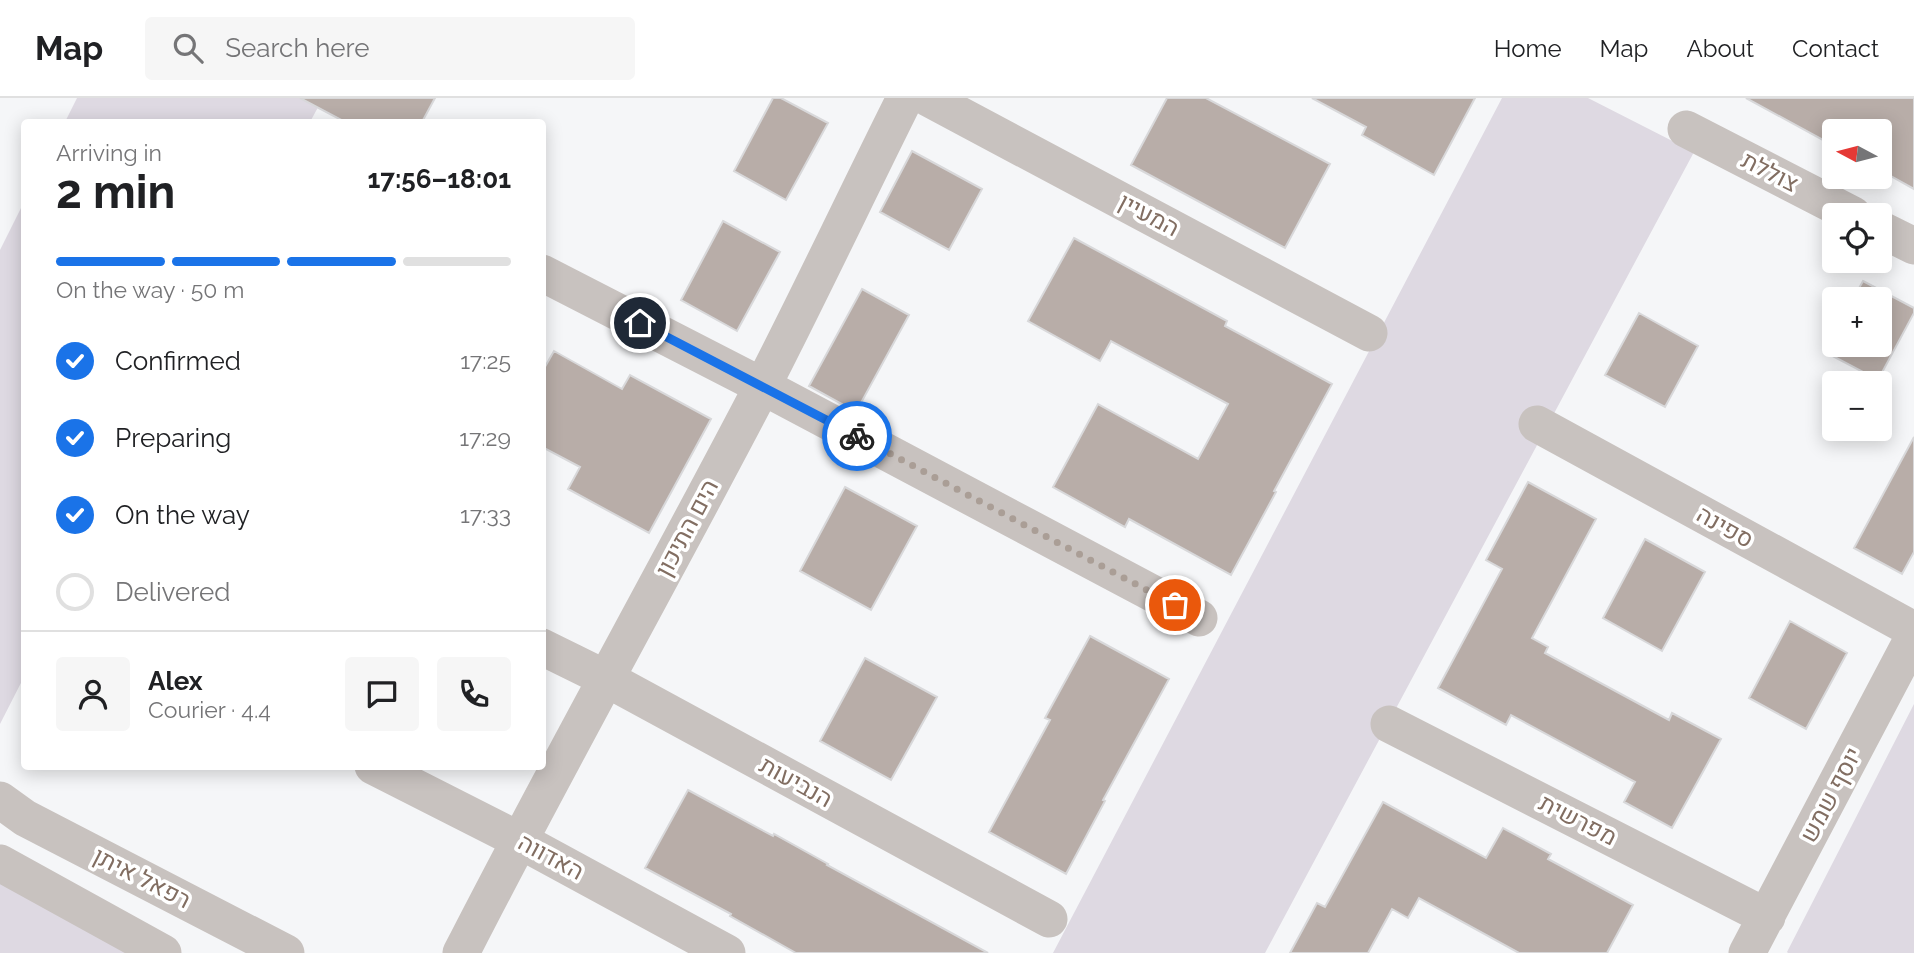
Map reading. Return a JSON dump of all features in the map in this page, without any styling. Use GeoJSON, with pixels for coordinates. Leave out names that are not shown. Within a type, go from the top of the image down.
{"type":"FeatureCollection","features":[{"type":"Feature","properties":{"kind":"street","name":"הים התיכון"},"geometry":{"type":"LineString","coordinates":[[461,953],[762,386],[905,98]]}},
{"type":"Feature","properties":{"kind":"street","name":"המעיין"},"geometry":{"type":"LineString","coordinates":[[928,98],[1369,333]]}},
{"type":"Feature","properties":{"kind":"street","name":"צוללת"},"geometry":{"type":"LineString","coordinates":[[1686,130],[1829,203]]}},
{"type":"Feature","properties":{"kind":"street"},"geometry":{"type":"LineString","coordinates":[[1892,235],[1914,246]]}},
{"type":"Feature","properties":{"kind":"street"},"geometry":{"type":"LineString","coordinates":[[546,275],[762,386],[1199,618]]}},
{"type":"Feature","properties":{"kind":"street","name":"ספינה"},"geometry":{"type":"LineString","coordinates":[[1537,424],[1914,630]]}},
{"type":"Feature","properties":{"kind":"street","name":"יוסף שמש"},"geometry":{"type":"LineString","coordinates":[[1747,953],[1914,636]]}},
{"type":"Feature","properties":{"kind":"street","name":"הנביעות"},"geometry":{"type":"LineString","coordinates":[[546,649],[607,679],[1049,919]]}},
{"type":"Feature","properties":{"kind":"street","name":"מפרשית"},"geometry":{"type":"LineString","coordinates":[[1389,724],[1767,917]]}},
{"type":"Feature","properties":{"kind":"street","name":"האדווה"},"geometry":{"type":"LineString","coordinates":[[381,770],[519,840],[727,953]]}},
{"type":"Feature","properties":{"kind":"street","name":"רפאל איתן"},"geometry":{"type":"LineString","coordinates":[[0,800],[25,818],[286,953]]}},
{"type":"Feature","properties":{"kind":"street"},"geometry":{"type":"LineString","coordinates":[[0,863],[163,953]]}},
{"type":"Feature","properties":{"kind":"shaded area"},"geometry":{"type":"Polygon","coordinates":[[[77,98],[323,98],[312,119],[66,119],[77,98]]]}},
{"type":"Feature","properties":{"kind":"shaded area"},"geometry":{"type":"Polygon","coordinates":[[[1502,98],[1588,98],[1694,152],[1265,953],[1053,953],[1502,98]]]}},
{"type":"Feature","properties":{"kind":"shaded area"},"geometry":{"type":"Polygon","coordinates":[[[21,208],[21,683],[0,724],[0,250],[21,208]]]}},
{"type":"Feature","properties":{"kind":"shaded area"},"geometry":{"type":"Polygon","coordinates":[[[1914,704],[1914,953],[1788,953],[1787,952],[1914,704]]]}},
{"type":"Feature","properties":{"kind":"shaded area"},"geometry":{"type":"Polygon","coordinates":[[[0,877],[144,953],[0,953],[0,877]]]}},
{"type":"Feature","properties":{"kind":"building"},"geometry":{"type":"Polygon","coordinates":[[[300,98],[435,98],[424,119],[339,119],[300,98]]]}},
{"type":"Feature","properties":{"kind":"building"},"geometry":{"type":"Polygon","coordinates":[[[773,98],[781,98],[828,123],[786,200],[734,171],[773,98]]]}},
{"type":"Feature","properties":{"kind":"building"},"geometry":{"type":"Polygon","coordinates":[[[1167,98],[1206,98],[1330,164],[1285,248],[1131,165],[1167,98]]]}},
{"type":"Feature","properties":{"kind":"building"},"geometry":{"type":"Polygon","coordinates":[[[1312,98],[1475,98],[1434,175],[1362,135],[1366,127],[1312,98]]]}},
{"type":"Feature","properties":{"kind":"building"},"geometry":{"type":"Polygon","coordinates":[[[1746,98],[1914,98],[1914,189],[1892,177],[1892,119],[1822,119],[1822,139],[1746,98]]]}},
{"type":"Feature","properties":{"kind":"building"},"geometry":{"type":"Polygon","coordinates":[[[912,151],[982,189],[949,250],[880,212],[912,151]]]}},
{"type":"Feature","properties":{"kind":"building"},"geometry":{"type":"Polygon","coordinates":[[[723,221],[780,252],[737,331],[681,300],[723,221]]]}},
{"type":"Feature","properties":{"kind":"building"},"geometry":{"type":"Polygon","coordinates":[[[1074,238],[1227,321],[1225,326],[1332,384],[1231,575],[1129,519],[1125,527],[1053,487],[1098,404],[1198,459],[1228,404],[1111,341],[1100,361],[1028,321],[1074,238]]]}},
{"type":"Feature","properties":{"kind":"building"},"geometry":{"type":"Polygon","coordinates":[[[1863,281],[1874,287],[1860,287],[1863,281]]]}},
{"type":"Feature","properties":{"kind":"building"},"geometry":{"type":"Polygon","coordinates":[[[862,289],[909,315],[856,412],[809,386],[862,289]]]}},
{"type":"Feature","properties":{"kind":"building"},"geometry":{"type":"Polygon","coordinates":[[[1892,296],[1914,308],[1914,313],[1892,354],[1892,296]]]}},
{"type":"Feature","properties":{"kind":"building"},"geometry":{"type":"Polygon","coordinates":[[[1639,313],[1698,346],[1665,407],[1605,375],[1639,313]]]}},
{"type":"Feature","properties":{"kind":"building"},"geometry":{"type":"Polygon","coordinates":[[[554,351],[622,389],[630,375],[711,419],[649,533],[568,489],[580,467],[546,449],[546,365],[554,351]]]}},
{"type":"Feature","properties":{"kind":"building"},"geometry":{"type":"Polygon","coordinates":[[[1834,357],[1890,357],[1883,371],[1861,371],[1834,357]]]}},
{"type":"Feature","properties":{"kind":"building"},"geometry":{"type":"Polygon","coordinates":[[[1914,437],[1914,552],[1902,574],[1854,548],[1914,437]]]}},
{"type":"Feature","properties":{"kind":"building"},"geometry":{"type":"Polygon","coordinates":[[[1528,482],[1596,519],[1532,638],[1548,647],[1545,653],[1669,720],[1672,713],[1721,739],[1672,828],[1624,802],[1635,782],[1511,715],[1506,725],[1438,688],[1502,569],[1486,560],[1528,482]]]}},
{"type":"Feature","properties":{"kind":"building"},"geometry":{"type":"Polygon","coordinates":[[[845,487],[917,526],[871,610],[800,571],[845,487]]]}},
{"type":"Feature","properties":{"kind":"building"},"geometry":{"type":"Polygon","coordinates":[[[1645,539],[1705,572],[1662,651],[1603,618],[1645,539]]]}},
{"type":"Feature","properties":{"kind":"building"},"geometry":{"type":"Polygon","coordinates":[[[1790,621],[1847,653],[1806,729],[1749,698],[1790,621]]]}},
{"type":"Feature","properties":{"kind":"building"},"geometry":{"type":"Polygon","coordinates":[[[1090,636],[1169,679],[1066,874],[989,832],[1050,720],[1045,718],[1090,636]]]}},
{"type":"Feature","properties":{"kind":"building"},"geometry":{"type":"Polygon","coordinates":[[[865,658],[937,697],[891,780],[820,741],[865,658]]]}},
{"type":"Feature","properties":{"kind":"building"},"geometry":{"type":"Polygon","coordinates":[[[688,790],[773,836],[774,834],[988,953],[796,953],[730,916],[731,914],[645,868],[688,790]]]}},
{"type":"Feature","properties":{"kind":"building"},"geometry":{"type":"Polygon","coordinates":[[[1383,802],[1486,858],[1503,828],[1551,854],[1548,859],[1633,905],[1607,953],[1519,953],[1419,898],[1408,918],[1392,909],[1368,953],[1290,953],[1317,903],[1325,907],[1383,802]]]}},
{"type":"Feature","properties":{"kind":"way so far"},"geometry":{"type":"LineString","coordinates":[[857,436],[1175,605]]}},
{"type":"Feature","properties":{"kind":"route"},"geometry":{"type":"LineString","coordinates":[[640,323],[857,436]]}}]}
